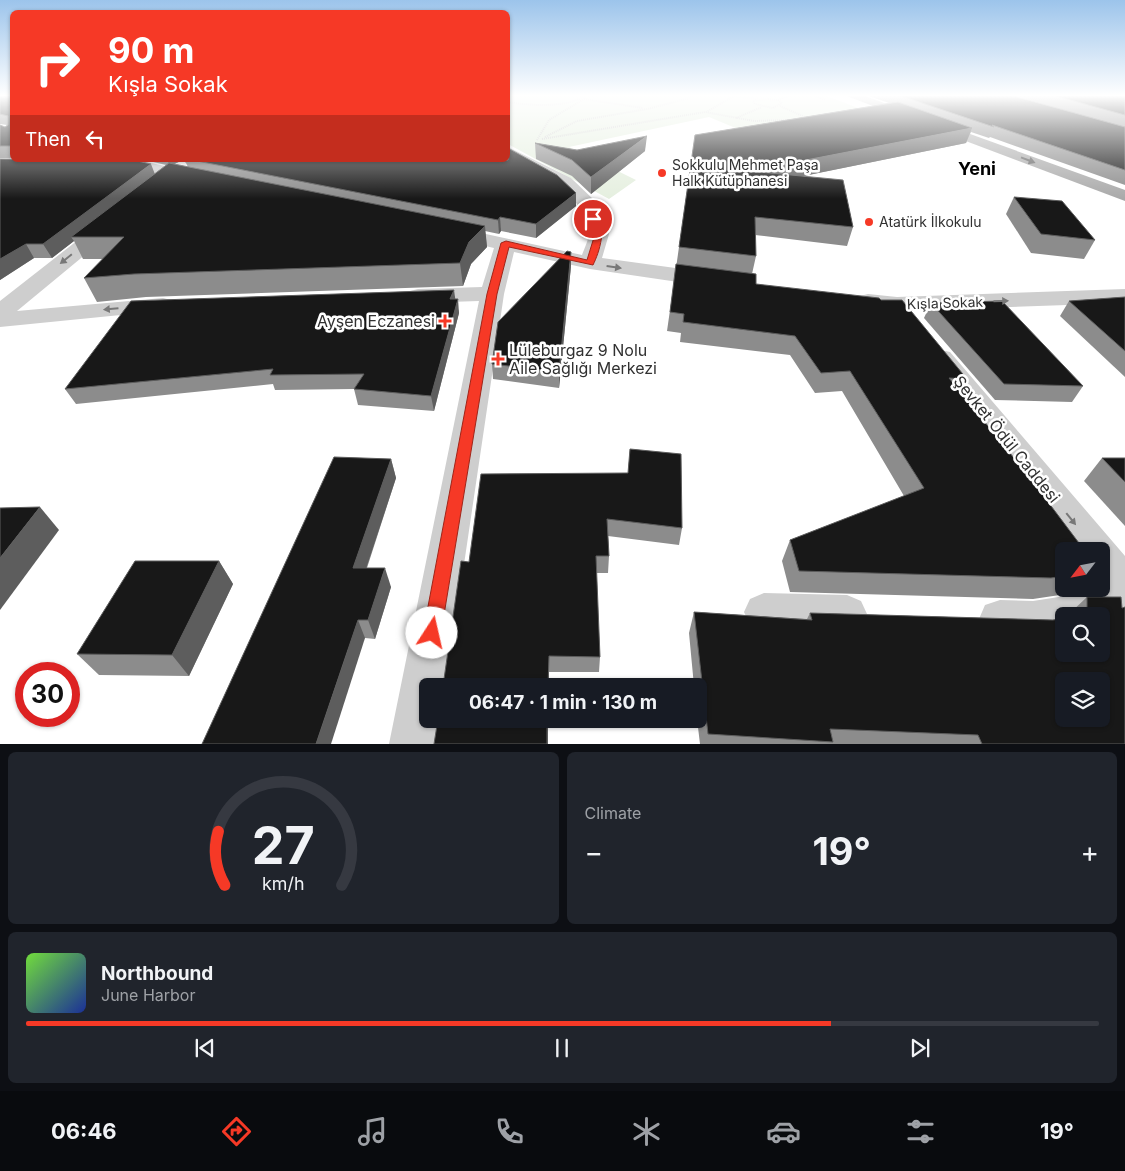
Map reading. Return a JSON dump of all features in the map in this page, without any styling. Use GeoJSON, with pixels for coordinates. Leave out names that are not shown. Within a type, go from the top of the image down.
{"type":"FeatureCollection","features":[{"type":"Feature","properties":{"kind":"main road"},"geometry":{"type":"LineString","coordinates":[[945,130],[1125,196]]}},
{"type":"Feature","properties":{"kind":"street"},"geometry":{"type":"LineString","coordinates":[[510,153],[565,182],[588,204],[599,234],[590,264]]}},
{"type":"Feature","properties":{"kind":"street"},"geometry":{"type":"LineString","coordinates":[[98,163],[110,162]]}},
{"type":"Feature","properties":{"kind":"street"},"geometry":{"type":"LineString","coordinates":[[125,162],[165,180],[210,182]]}},
{"type":"Feature","properties":{"kind":"street"},"geometry":{"type":"LineString","coordinates":[[165,180],[189,162]]}},
{"type":"Feature","properties":{"kind":"street"},"geometry":{"type":"LineString","coordinates":[[0,313],[120,216]]}},
{"type":"Feature","properties":{"kind":"street"},"geometry":{"type":"LineString","coordinates":[[430,228],[506,243],[590,264],[735,283]]}},
{"type":"Feature","properties":{"kind":"street"},"geometry":{"type":"LineString","coordinates":[[412,744],[492,294],[506,243]]}},
{"type":"Feature","properties":{"kind":"street"},"geometry":{"type":"LineString","coordinates":[[393,297],[492,294]]}},
{"type":"Feature","properties":{"kind":"street","name":"Kışla Sokak"},"geometry":{"type":"LineString","coordinates":[[851,299],[897,304],[1125,296]]}},
{"type":"Feature","properties":{"kind":"street"},"geometry":{"type":"LineString","coordinates":[[0,320],[185,304]]}},
{"type":"Feature","properties":{"kind":"street","name":"Şevket Ödül Caddesi"},"geometry":{"type":"LineString","coordinates":[[897,304],[1091,542]]}},
{"type":"Feature","properties":{"kind":"street"},"geometry":{"type":"LineString","coordinates":[[1110,566],[1125,585]]}},
{"type":"Feature","properties":{"kind":"street"},"geometry":{"type":"LineString","coordinates":[[963,618],[1033,620],[1101,609],[1125,597]]}},
{"type":"Feature","properties":{"kind":"street"},"geometry":{"type":"LineString","coordinates":[[764,612],[883,616]]}},
{"type":"Feature","properties":{"kind":"path"},"geometry":{"type":"LineString","coordinates":[[536,140],[543,130]]}},
{"type":"Feature","properties":{"kind":"path"},"geometry":{"type":"LineString","coordinates":[[536,140],[558,130]]}},
{"type":"Feature","properties":{"kind":"path"},"geometry":{"type":"LineString","coordinates":[[536,140],[598,130]]}},
{"type":"Feature","properties":{"kind":"green space"},"geometry":{"type":"Polygon","coordinates":[[[510,130],[650,130],[569,147],[636,180],[609,199],[510,145],[510,130]]]}},
{"type":"Feature","properties":{"kind":"green space"},"geometry":{"type":"Polygon","coordinates":[[[740,130],[777,130],[750,134],[740,130]]]}},
{"type":"Feature","properties":{"kind":"building"},"geometry":{"type":"Polygon","coordinates":[[[0,130],[10,130],[10,146],[0,146],[0,130]]]}},
{"type":"Feature","properties":{"kind":"building"},"geometry":{"type":"Polygon","coordinates":[[[727,130],[963,130],[749,171],[843,180],[853,227],[755,217],[756,256],[679,247],[695,135],[727,130]]]}},
{"type":"Feature","properties":{"kind":"building"},"geometry":{"type":"Polygon","coordinates":[[[1006,130],[1125,130],[1125,170],[1006,130]]]}},
{"type":"Feature","properties":{"kind":"building"},"geometry":{"type":"Polygon","coordinates":[[[647,136],[591,177],[572,160],[535,143],[577,150],[647,136]]]}},
{"type":"Feature","properties":{"kind":"building"},"geometry":{"type":"Polygon","coordinates":[[[510,149],[557,175],[576,193],[536,224],[500,217],[498,220],[202,162],[510,162],[510,149]]]}},
{"type":"Feature","properties":{"kind":"building"},"geometry":{"type":"Polygon","coordinates":[[[0,159],[10,159],[10,162],[142,162],[151,164],[43,244],[26,244],[0,259],[0,159]]]}},
{"type":"Feature","properties":{"kind":"building"},"geometry":{"type":"Polygon","coordinates":[[[169,163],[485,226],[469,242],[460,263],[134,274],[84,278],[124,237],[71,237],[169,163]]]}},
{"type":"Feature","properties":{"kind":"building"},"geometry":{"type":"Polygon","coordinates":[[[1014,197],[1062,201],[1095,240],[1041,234],[1014,197]]]}},
{"type":"Feature","properties":{"kind":"building"},"geometry":{"type":"Polygon","coordinates":[[[567,251],[571,252],[559,372],[492,364],[498,322],[567,251]]]}},
{"type":"Feature","properties":{"kind":"building"},"geometry":{"type":"Polygon","coordinates":[[[676,264],[756,274],[756,284],[879,298],[881,300],[902,300],[967,379],[949,378],[1027,474],[1078,542],[1055,542],[1055,577],[1051,578],[799,571],[790,540],[924,488],[850,371],[821,373],[795,336],[683,322],[684,314],[670,312],[676,264]]]}},
{"type":"Feature","properties":{"kind":"building"},"geometry":{"type":"Polygon","coordinates":[[[454,290],[450,299],[458,299],[431,396],[354,389],[364,374],[270,375],[273,369],[65,389],[131,301],[454,290]]]}},
{"type":"Feature","properties":{"kind":"building"},"geometry":{"type":"Polygon","coordinates":[[[1125,297],[1125,351],[1069,301],[1125,297]]]}},
{"type":"Feature","properties":{"kind":"building"},"geometry":{"type":"Polygon","coordinates":[[[1002,301],[1083,386],[1004,384],[931,303],[1002,301]]]}},
{"type":"Feature","properties":{"kind":"building"},"geometry":{"type":"Polygon","coordinates":[[[630,449],[681,454],[682,528],[607,519],[609,556],[596,556],[600,657],[549,656],[548,678],[444,678],[461,561],[469,562],[481,474],[628,473],[630,449]]]}},
{"type":"Feature","properties":{"kind":"building"},"geometry":{"type":"Polygon","coordinates":[[[334,457],[391,459],[353,568],[385,568],[368,620],[358,620],[316,744],[202,744],[334,457]]]}},
{"type":"Feature","properties":{"kind":"building"},"geometry":{"type":"Polygon","coordinates":[[[1102,458],[1125,458],[1125,482],[1102,458]]]}},
{"type":"Feature","properties":{"kind":"building"},"geometry":{"type":"Polygon","coordinates":[[[40,507],[0,558],[0,508],[40,507]]]}},
{"type":"Feature","properties":{"kind":"building"},"geometry":{"type":"Polygon","coordinates":[[[135,561],[219,561],[172,655],[77,654],[135,561]]]}},
{"type":"Feature","properties":{"kind":"building"},"geometry":{"type":"Polygon","coordinates":[[[1121,597],[1122,608],[1125,607],[1125,744],[982,744],[978,735],[830,729],[833,742],[708,734],[707,678],[702,678],[694,612],[812,620],[810,613],[1055,620],[1055,662],[1110,662],[1110,607],[1087,607],[1087,598],[1121,597]]]}},
{"type":"Feature","properties":{"kind":"building"},"geometry":{"type":"Polygon","coordinates":[[[437,728],[547,728],[547,744],[434,744],[437,728]]]}},
{"type":"Feature","properties":{"kind":"place","name":"Sokkulu Mehmet Paşa Halk Kütüphanesi"},"geometry":{"type":"Point","coordinates":[662,173]}},
{"type":"Feature","properties":{"kind":"place","name":"Atatürk İlkokulu"},"geometry":{"type":"Point","coordinates":[869,222]}},
{"type":"Feature","properties":{"kind":"place","name":"Ayşen Eczanesi"},"geometry":{"type":"Point","coordinates":[445,321]}},
{"type":"Feature","properties":{"kind":"place","name":"Lüleburgaz 9 Nolu Aile Sağlığı Merkezi"},"geometry":{"type":"Point","coordinates":[498,359]}},
{"type":"Feature","properties":{"kind":"district","name":"Yeni"},"geometry":{"type":"Point","coordinates":[977,169]}},
{"type":"Feature","properties":{"kind":"route"},"geometry":{"type":"LineString","coordinates":[[432,633],[492,294],[506,243],[590,264],[599,234],[593,219]]}}]}
